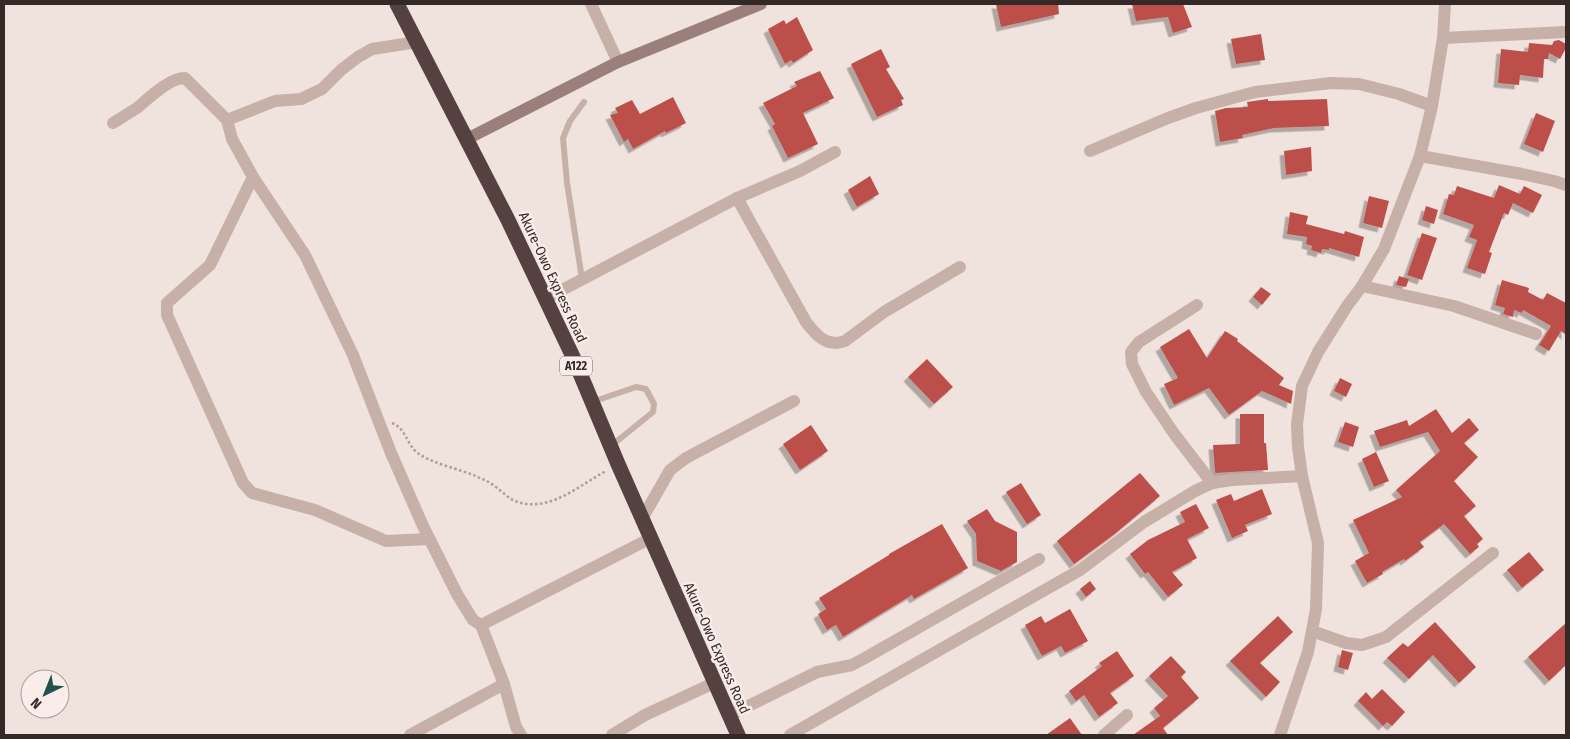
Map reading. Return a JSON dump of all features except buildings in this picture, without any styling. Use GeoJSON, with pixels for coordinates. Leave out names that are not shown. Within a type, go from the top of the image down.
{"type":"FeatureCollection","features":[{"type":"Feature","properties":{"kind":"highway","name":"Akure-Owo Express Road"},"geometry":{"type":"LineString","coordinates":[[397,4],[508,220],[574,360],[610,447],[738,735]]}},
{"type":"Feature","properties":{"kind":"street"},"geometry":{"type":"LineString","coordinates":[[591,4],[618,62]]}},
{"type":"Feature","properties":{"kind":"street"},"geometry":{"type":"LineString","coordinates":[[467,139],[618,62],[761,4]]}},
{"type":"Feature","properties":{"kind":"street"},"geometry":{"type":"LineString","coordinates":[[1280,735],[1308,652],[1316,609],[1318,543],[1302,476],[1297,424],[1302,386],[1318,352],[1384,249],[1420,156],[1432,106],[1445,4]]}},
{"type":"Feature","properties":{"kind":"street"},"geometry":{"type":"LineString","coordinates":[[1442,38],[1566,32]]}},
{"type":"Feature","properties":{"kind":"street"},"geometry":{"type":"LineString","coordinates":[[227,120],[275,100],[302,99],[322,89],[341,70],[372,49],[417,42]]}},
{"type":"Feature","properties":{"kind":"street"},"geometry":{"type":"LineString","coordinates":[[113,123],[159,90],[180,78],[185,78],[227,120],[232,139],[253,176],[305,255],[352,355],[429,539],[457,594],[473,620],[482,626],[504,684],[516,727],[521,735]]}},
{"type":"Feature","properties":{"kind":"street"},"geometry":{"type":"LineString","coordinates":[[1090,151],[1168,118],[1196,108],[1255,92],[1331,83],[1359,84],[1399,94],[1432,106]]}},
{"type":"Feature","properties":{"kind":"street"},"geometry":{"type":"LineString","coordinates":[[544,299],[737,198],[800,171],[835,152]]}},
{"type":"Feature","properties":{"kind":"street"},"geometry":{"type":"LineString","coordinates":[[1420,156],[1522,174],[1554,181],[1566,186]]}},
{"type":"Feature","properties":{"kind":"street"},"geometry":{"type":"LineString","coordinates":[[253,176],[210,265],[167,303],[167,315],[243,483],[252,492],[315,510],[386,542],[429,539]]}},
{"type":"Feature","properties":{"kind":"street"},"geometry":{"type":"LineString","coordinates":[[737,198],[806,322],[816,335],[826,341],[838,344],[845,341],[884,312],[960,267]]}},
{"type":"Feature","properties":{"kind":"street"},"geometry":{"type":"LineString","coordinates":[[1362,286],[1454,306],[1536,334]]}},
{"type":"Feature","properties":{"kind":"street"},"geometry":{"type":"LineString","coordinates":[[1198,305],[1140,342],[1131,352],[1132,364],[1146,392],[1174,435],[1212,483]]}},
{"type":"Feature","properties":{"kind":"street"},"geometry":{"type":"LineString","coordinates":[[642,519],[670,470],[686,458],[794,401]]}},
{"type":"Feature","properties":{"kind":"street"},"geometry":{"type":"LineString","coordinates":[[790,735],[1080,570],[1144,522],[1194,491],[1212,483],[1302,476]]}},
{"type":"Feature","properties":{"kind":"street"},"geometry":{"type":"LineString","coordinates":[[482,626],[651,538]]}},
{"type":"Feature","properties":{"kind":"street"},"geometry":{"type":"LineString","coordinates":[[1312,631],[1346,643],[1362,645],[1386,637],[1493,553]]}},
{"type":"Feature","properties":{"kind":"street"},"geometry":{"type":"LineString","coordinates":[[730,715],[817,672],[852,665],[1039,560]]}},
{"type":"Feature","properties":{"kind":"street"},"geometry":{"type":"LineString","coordinates":[[612,735],[645,715],[716,682]]}},
{"type":"Feature","properties":{"kind":"street"},"geometry":{"type":"LineString","coordinates":[[410,735],[504,684]]}},
{"type":"Feature","properties":{"kind":"street"},"geometry":{"type":"LineString","coordinates":[[1104,735],[1127,715]]}},
{"type":"Feature","properties":{"kind":"lane"},"geometry":{"type":"LineString","coordinates":[[582,279],[562,138],[570,121],[584,102]]}},
{"type":"Feature","properties":{"kind":"lane"},"geometry":{"type":"LineString","coordinates":[[591,402],[636,387],[646,389],[654,404],[652,412],[610,447]]}},
{"type":"Feature","properties":{"kind":"path"},"geometry":{"type":"LineString","coordinates":[[380,424],[394,424],[400,427],[411,447],[425,458],[490,483],[514,500],[526,503],[540,505],[553,501],[618,464]]}}]}
